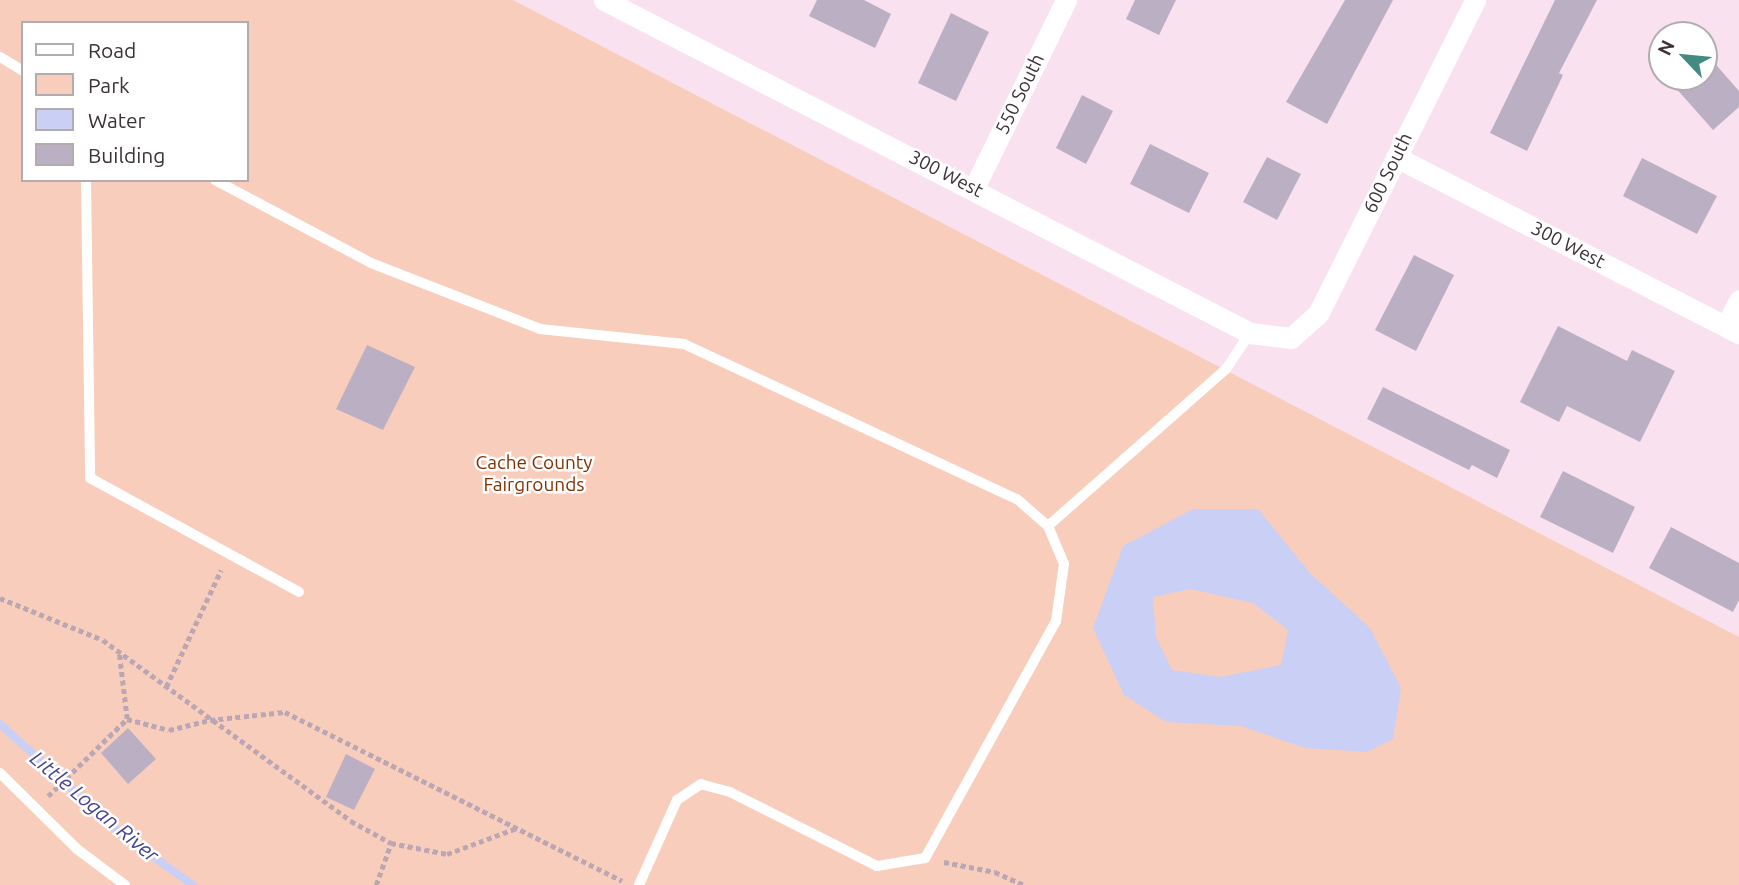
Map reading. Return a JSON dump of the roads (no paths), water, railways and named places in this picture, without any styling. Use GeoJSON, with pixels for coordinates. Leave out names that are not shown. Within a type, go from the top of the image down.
{"type":"FeatureCollection","features":[{"type":"Feature","properties":{"kind":"street","name":"300 West"},"geometry":{"type":"LineString","coordinates":[[604,0],[639,8],[1250,333],[1291,338]]}},
{"type":"Feature","properties":{"kind":"street","name":"550 South"},"geometry":{"type":"LineString","coordinates":[[974,188],[1066,0]]}},
{"type":"Feature","properties":{"kind":"street","name":"600 South"},"geometry":{"type":"LineString","coordinates":[[1291,338],[1318,314],[1475,0]]}},
{"type":"Feature","properties":{"kind":"street","name":"300 West"},"geometry":{"type":"LineString","coordinates":[[1396,157],[1732,330]]}},
{"type":"Feature","properties":{"kind":"street"},"geometry":{"type":"LineString","coordinates":[[1732,330],[1739,300]]}},
{"type":"Feature","properties":{"kind":"lane"},"geometry":{"type":"LineString","coordinates":[[0,57],[21,70]]}},
{"type":"Feature","properties":{"kind":"lane"},"geometry":{"type":"LineString","coordinates":[[86,182],[90,478],[227,556],[299,592]]}},
{"type":"Feature","properties":{"kind":"lane"},"geometry":{"type":"LineString","coordinates":[[219,182],[371,263],[540,329],[684,344],[1017,499],[1048,526],[1064,564],[1056,621],[925,858],[877,866],[730,792],[701,784],[677,800],[639,885]]}},
{"type":"Feature","properties":{"kind":"lane"},"geometry":{"type":"LineString","coordinates":[[1048,526],[1226,369],[1250,333]]}},
{"type":"Feature","properties":{"kind":"lane"},"geometry":{"type":"LineString","coordinates":[[0,773],[76,849],[125,885]]}},
{"type":"Feature","properties":{"kind":"water"},"geometry":{"type":"Polygon","coordinates":[[[1193,509],[1258,509],[1310,573],[1370,628],[1401,688],[1393,739],[1367,752],[1305,748],[1241,726],[1166,722],[1124,695],[1093,628],[1123,546],[1193,509]],[[1190,589],[1153,597],[1156,637],[1172,670],[1220,677],[1281,665],[1288,630],[1253,603],[1190,589]]]}},
{"type":"Feature","properties":{"kind":"waterway","name":"Little Logan River"},"geometry":{"type":"LineString","coordinates":[[0,724],[120,833],[193,885]]}},
{"type":"Feature","properties":{"kind":"park label","name":"Cache County Fairgrounds"},"geometry":{"type":"Point","coordinates":[534,474]}}]}
